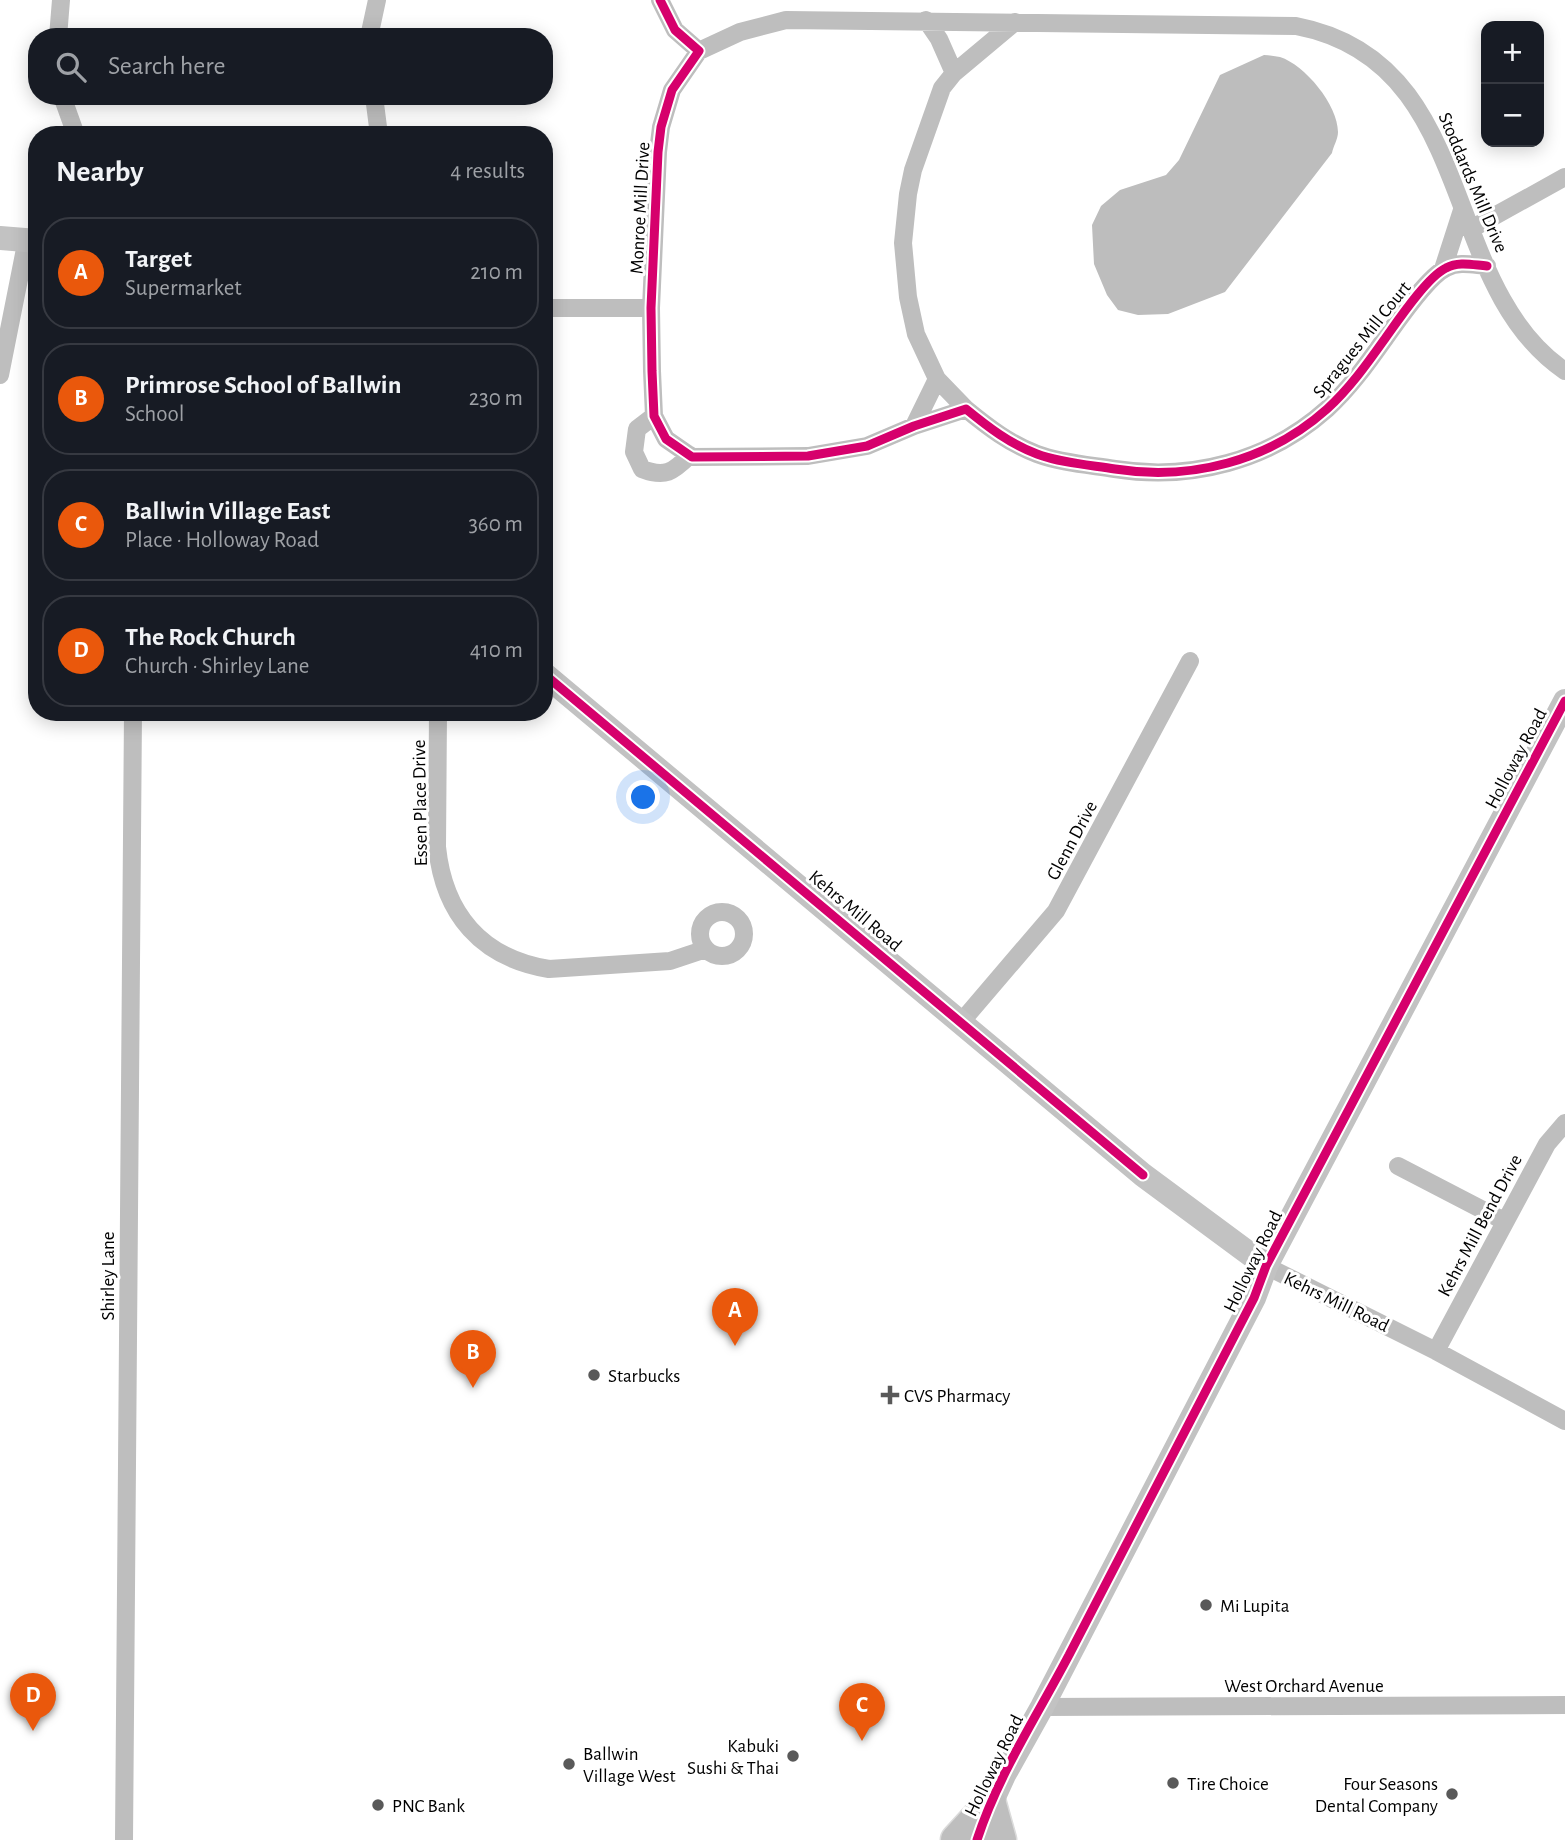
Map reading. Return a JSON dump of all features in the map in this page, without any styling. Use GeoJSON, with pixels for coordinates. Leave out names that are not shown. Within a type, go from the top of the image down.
{"type":"FeatureCollection","features":[{"type":"Feature","properties":{"kind":"highway"},"geometry":{"type":"LineString","coordinates":[[957,1840],[990,1804]]}},
{"type":"Feature","properties":{"kind":"highway"},"geometry":{"type":"LineString","coordinates":[[990,1804],[1000,1840]]}},
{"type":"Feature","properties":{"kind":"street"},"geometry":{"type":"LineString","coordinates":[[59,28],[61,0]]}},
{"type":"Feature","properties":{"kind":"street"},"geometry":{"type":"LineString","coordinates":[[371,28],[377,0]]}},
{"type":"Feature","properties":{"kind":"street"},"geometry":{"type":"LineString","coordinates":[[660,0],[675,30],[699,51]]}},
{"type":"Feature","properties":{"kind":"street","name":"Stoddards Mill Drive"},"geometry":{"type":"LineString","coordinates":[[699,51],[740,32],[786,20],[1296,26],[1339,38],[1384,70],[1416,105],[1443,153],[1462,209],[1506,304],[1527,338],[1565,371]]}},
{"type":"Feature","properties":{"kind":"street"},"geometry":{"type":"LineString","coordinates":[[926,20],[939,39],[954,73],[1015,22]]}},
{"type":"Feature","properties":{"kind":"street","name":"Monroe Mill Drive"},"geometry":{"type":"LineString","coordinates":[[690,455],[666,439],[654,416],[651,308],[661,127],[672,90],[699,51]]}},
{"type":"Feature","properties":{"kind":"street","name":"Spragues Mill Court"},"geometry":{"type":"LineString","coordinates":[[954,73],[942,88],[913,170],[903,243],[908,297],[916,334],[937,379],[966,409],[1016,445],[1039,455],[1142,472],[1189,471],[1234,463],[1281,443],[1327,409],[1351,383],[1414,300],[1443,269],[1462,209]]}},
{"type":"Feature","properties":{"kind":"street"},"geometry":{"type":"LineString","coordinates":[[65,105],[73,126]]}},
{"type":"Feature","properties":{"kind":"street"},"geometry":{"type":"LineString","coordinates":[[375,105],[378,126]]}},
{"type":"Feature","properties":{"kind":"street"},"geometry":{"type":"LineString","coordinates":[[1471,229],[1565,177]]}},
{"type":"Feature","properties":{"kind":"street"},"geometry":{"type":"LineString","coordinates":[[0,238],[28,240]]}},
{"type":"Feature","properties":{"kind":"street"},"geometry":{"type":"LineString","coordinates":[[0,375],[28,257]]}},
{"type":"Feature","properties":{"kind":"street"},"geometry":{"type":"LineString","coordinates":[[1443,269],[1457,264],[1487,266]]}},
{"type":"Feature","properties":{"kind":"street"},"geometry":{"type":"LineString","coordinates":[[553,308],[651,308]]}},
{"type":"Feature","properties":{"kind":"street"},"geometry":{"type":"LineString","coordinates":[[914,426],[937,379]]}},
{"type":"Feature","properties":{"kind":"street"},"geometry":{"type":"LineString","coordinates":[[654,416],[637,429],[634,452],[642,469],[657,475],[674,470],[690,455],[763,458],[833,454],[867,446],[914,426],[966,409]]}},
{"type":"Feature","properties":{"kind":"street","name":"Glenn Drive"},"geometry":{"type":"LineString","coordinates":[[962,1021],[1056,911],[1190,661]]}},
{"type":"Feature","properties":{"kind":"street","name":"Kehrs Mill Road"},"geometry":{"type":"LineString","coordinates":[[553,681],[1143,1175],[1266,1266],[1436,1351],[1565,1421]]}},
{"type":"Feature","properties":{"kind":"street","name":"Holloway Road"},"geometry":{"type":"LineString","coordinates":[[977,1840],[990,1804],[1254,1298],[1266,1266],[1565,701]]}},
{"type":"Feature","properties":{"kind":"street","name":"Shirley Lane"},"geometry":{"type":"LineString","coordinates":[[124,1840],[132,721]]}},
{"type":"Feature","properties":{"kind":"street","name":"Essen Place Drive"},"geometry":{"type":"LineString","coordinates":[[438,721],[439,865],[452,903],[473,933],[491,948],[510,958],[529,966],[549,969],[670,961],[706,949]]}},
{"type":"Feature","properties":{"kind":"street","name":"Kehrs Mill Bend Drive"},"geometry":{"type":"LineString","coordinates":[[1436,1351],[1547,1143],[1565,1123]]}},
{"type":"Feature","properties":{"kind":"street"},"geometry":{"type":"LineString","coordinates":[[1398,1166],[1504,1221]]}},
{"type":"Feature","properties":{"kind":"street","name":"West Orchard Avenue"},"geometry":{"type":"LineString","coordinates":[[1042,1707],[1565,1705]]}},
{"type":"Feature","properties":{"kind":"shaded area"},"geometry":{"type":"Polygon","coordinates":[[[1264,55],[1290,61],[1318,87],[1337,121],[1338,132],[1332,153],[1225,292],[1168,314],[1138,315],[1118,310],[1107,295],[1094,264],[1092,225],[1101,206],[1120,190],[1166,175],[1179,160],[1220,75],[1264,55]]]}},
{"type":"Feature","properties":{"kind":"cycle path"},"geometry":{"type":"LineString","coordinates":[[660,0],[675,30],[699,51],[672,90],[661,127],[651,308],[654,416],[666,439],[692,457],[808,456],[867,446],[914,426],[966,409],[991,429],[1018,445],[1037,454],[1066,462],[1144,472],[1172,472],[1228,463],[1280,442],[1327,409],[1357,376],[1413,301],[1438,273],[1456,265],[1487,266]]}},
{"type":"Feature","properties":{"kind":"cycle path"},"geometry":{"type":"LineString","coordinates":[[553,682],[1143,1175]]}},
{"type":"Feature","properties":{"kind":"cycle path"},"geometry":{"type":"LineString","coordinates":[[977,1840],[1007,1769],[1231,1343],[1254,1298],[1266,1266],[1565,701]]}},
{"type":"Feature","properties":{"kind":"place","name":"Target"},"geometry":{"type":"Point","coordinates":[735,1346]}},
{"type":"Feature","properties":{"kind":"place","name":"Starbucks"},"geometry":{"type":"Point","coordinates":[594,1375]}},
{"type":"Feature","properties":{"kind":"place","name":"Primrose School of Ballwin"},"geometry":{"type":"Point","coordinates":[473,1388]}},
{"type":"Feature","properties":{"kind":"place","name":"CVS Pharmacy"},"geometry":{"type":"Point","coordinates":[890,1395]}},
{"type":"Feature","properties":{"kind":"place","name":"Mi Lupita"},"geometry":{"type":"Point","coordinates":[1206,1605]}},
{"type":"Feature","properties":{"kind":"place","name":"The Rock Church"},"geometry":{"type":"Point","coordinates":[33,1731]}},
{"type":"Feature","properties":{"kind":"place","name":"Ballwin Village East"},"geometry":{"type":"Point","coordinates":[862,1741]}},
{"type":"Feature","properties":{"kind":"place","name":"Kabuki Sushi & Thai"},"geometry":{"type":"Point","coordinates":[793,1756]}},
{"type":"Feature","properties":{"kind":"place","name":"Ballwin Village West"},"geometry":{"type":"Point","coordinates":[569,1764]}},
{"type":"Feature","properties":{"kind":"place","name":"Tire Choice"},"geometry":{"type":"Point","coordinates":[1173,1783]}},
{"type":"Feature","properties":{"kind":"place","name":"Four Seasons Dental Company"},"geometry":{"type":"Point","coordinates":[1452,1794]}},
{"type":"Feature","properties":{"kind":"place","name":"PNC Bank"},"geometry":{"type":"Point","coordinates":[378,1805]}}]}
